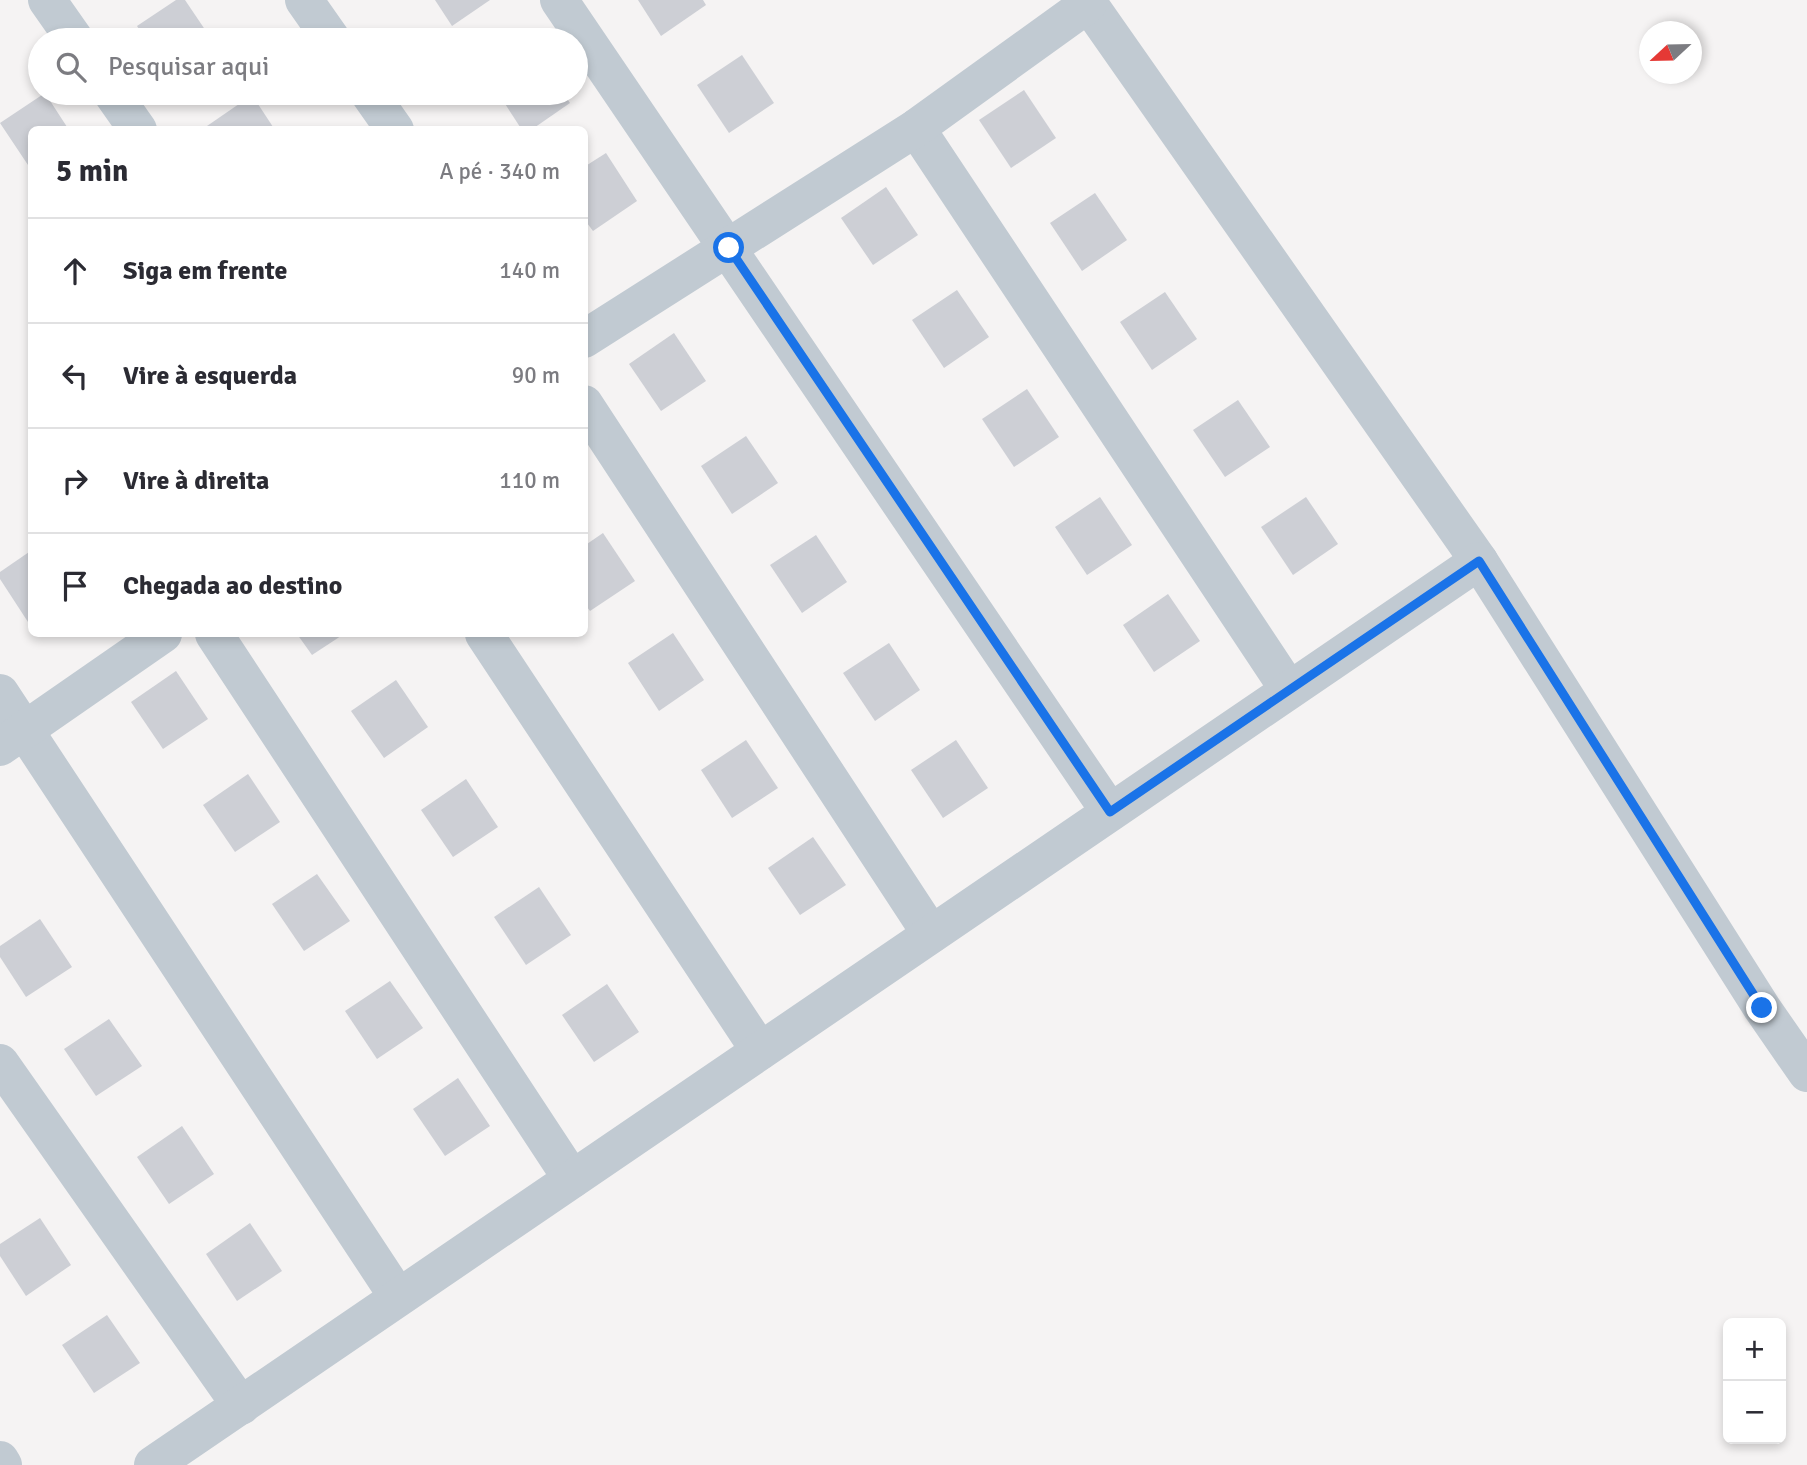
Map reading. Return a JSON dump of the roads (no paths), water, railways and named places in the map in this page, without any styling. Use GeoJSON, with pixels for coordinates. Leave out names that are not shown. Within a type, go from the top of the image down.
{"type":"FeatureCollection","features":[{"type":"Feature","properties":{"kind":"street"},"geometry":{"type":"LineString","coordinates":[[47,0],[67,28]]}},
{"type":"Feature","properties":{"kind":"street"},"geometry":{"type":"LineString","coordinates":[[304,0],[324,28]]}},
{"type":"Feature","properties":{"kind":"street"},"geometry":{"type":"LineString","coordinates":[[559,0],[578,28]]}},
{"type":"Feature","properties":{"kind":"street"},"geometry":{"type":"LineString","coordinates":[[588,336],[916,128],[1087,2],[1479,561],[1762,1008],[1807,1073]]}},
{"type":"Feature","properties":{"kind":"street"},"geometry":{"type":"LineString","coordinates":[[588,42],[1110,812]]}},
{"type":"Feature","properties":{"kind":"street"},"geometry":{"type":"LineString","coordinates":[[120,105],[135,126]]}},
{"type":"Feature","properties":{"kind":"street"},"geometry":{"type":"LineString","coordinates":[[377,105],[392,126]]}},
{"type":"Feature","properties":{"kind":"street"},"geometry":{"type":"LineString","coordinates":[[916,128],[1289,690]]}},
{"type":"Feature","properties":{"kind":"street"},"geometry":{"type":"LineString","coordinates":[[588,410],[931,934]]}},
{"type":"Feature","properties":{"kind":"street"},"geometry":{"type":"LineString","coordinates":[[153,1465],[1479,561]]}},
{"type":"Feature","properties":{"kind":"street"},"geometry":{"type":"LineString","coordinates":[[13,738],[159,637]]}},
{"type":"Feature","properties":{"kind":"street"},"geometry":{"type":"LineString","coordinates":[[216,637],[572,1178]]}},
{"type":"Feature","properties":{"kind":"street"},"geometry":{"type":"LineString","coordinates":[[486,637],[760,1051]]}},
{"type":"Feature","properties":{"kind":"street"},"geometry":{"type":"LineString","coordinates":[[0,693],[13,738],[398,1297]]}},
{"type":"Feature","properties":{"kind":"street"},"geometry":{"type":"LineString","coordinates":[[0,1063],[241,1405]]}},
{"type":"Feature","properties":{"kind":"street"},"geometry":{"type":"LineString","coordinates":[[0,1460],[3,1465]]}}]}
